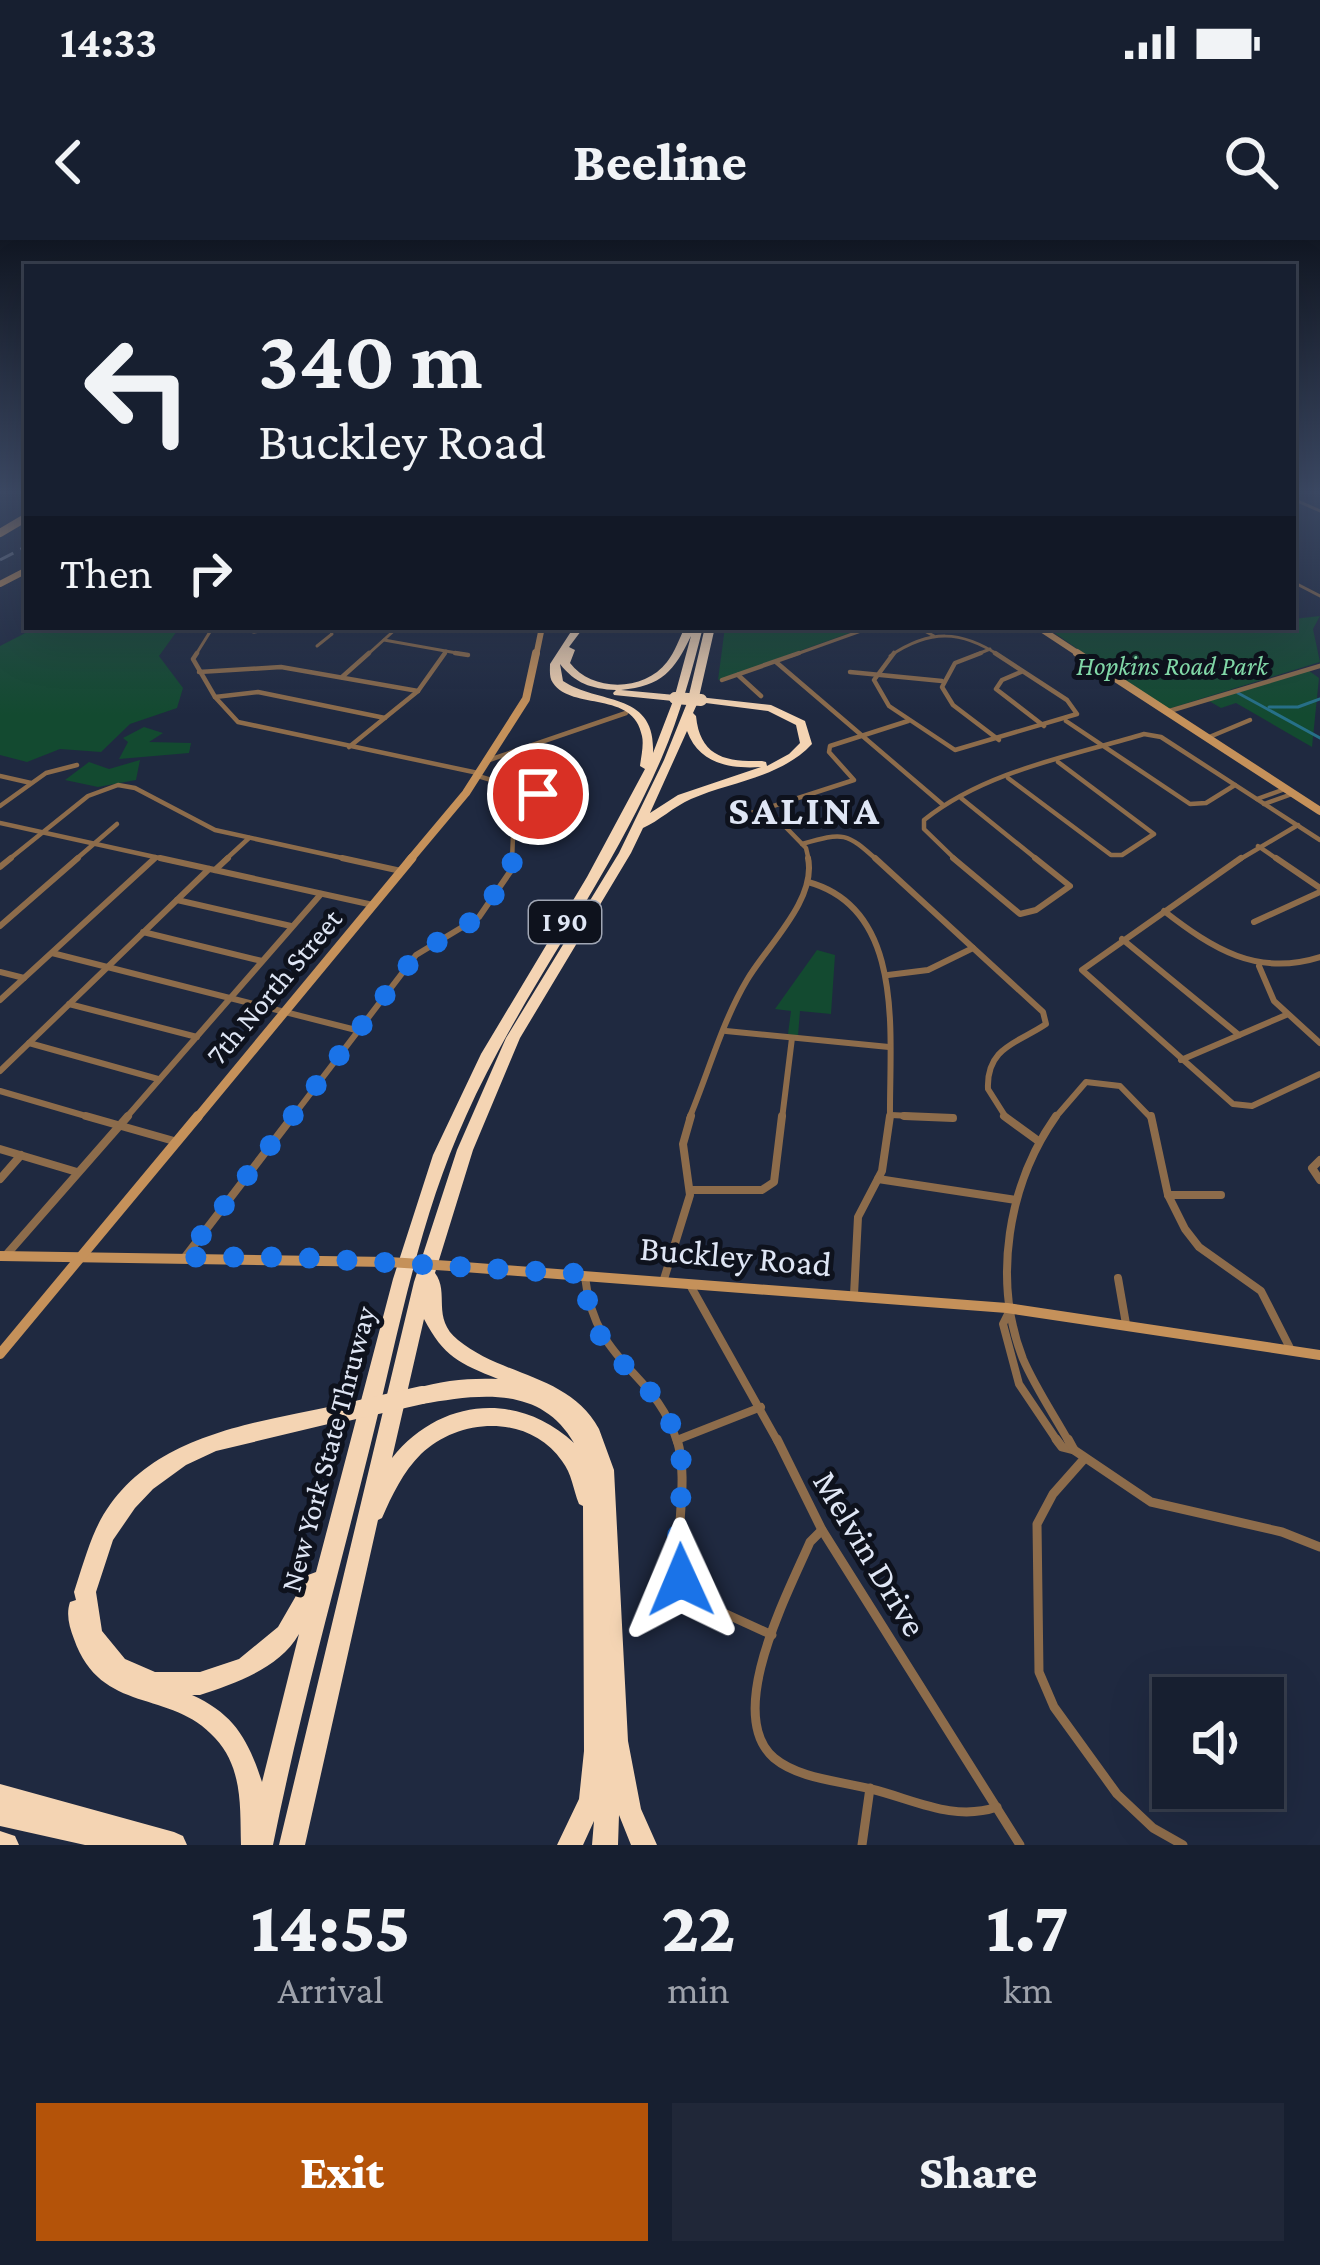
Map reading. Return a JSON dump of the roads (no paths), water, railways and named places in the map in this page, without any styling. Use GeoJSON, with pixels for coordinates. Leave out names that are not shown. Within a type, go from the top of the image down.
{"type":"FeatureCollection","features":[{"type":"Feature","properties":{"kind":"highway"},"geometry":{"type":"LineString","coordinates":[[579,630],[554,672],[560,683],[630,709],[650,730],[645,769],[629,814]]}},
{"type":"Feature","properties":{"kind":"highway"},"geometry":{"type":"LineString","coordinates":[[566,650],[566,663],[576,677],[604,686],[629,686],[664,672],[692,630]]}},
{"type":"Feature","properties":{"kind":"highway","name":"New York State Thruway"},"geometry":{"type":"LineString","coordinates":[[256,1845],[421,1214],[456,1119],[505,1020],[629,814],[671,725],[693,630]]}},
{"type":"Feature","properties":{"kind":"highway","name":"New York State Thruway"},"geometry":{"type":"LineString","coordinates":[[292,1845],[351,1576],[439,1229],[465,1150],[505,1053],[625,853],[698,702],[710,630]]}},
{"type":"Feature","properties":{"kind":"highway"},"geometry":{"type":"LineString","coordinates":[[566,650],[561,673],[577,685],[777,711],[799,724],[802,745],[788,757],[764,764],[715,759],[693,742],[698,702]]}},
{"type":"Feature","properties":{"kind":"highway"},"geometry":{"type":"LineString","coordinates":[[625,853],[646,822],[667,804],[788,760],[806,744],[801,723],[782,711],[698,702]]}},
{"type":"Feature","properties":{"kind":"highway"},"geometry":{"type":"LineString","coordinates":[[439,1229],[430,1287],[438,1330],[477,1365],[533,1383],[575,1408],[600,1451],[605,1845]]}},
{"type":"Feature","properties":{"kind":"highway"},"geometry":{"type":"LineString","coordinates":[[256,1845],[253,1801],[240,1751],[205,1714],[130,1690],[99,1665],[81,1630],[79,1584],[92,1544],[114,1506],[162,1460],[212,1435],[478,1378],[533,1383]]}},
{"type":"Feature","properties":{"kind":"highway"},"geometry":{"type":"LineString","coordinates":[[421,1392],[505,1387],[538,1396],[568,1417],[587,1446],[591,1462],[593,1564]]}},
{"type":"Feature","properties":{"kind":"highway"},"geometry":{"type":"LineString","coordinates":[[337,1411],[199,1448],[149,1479],[118,1511],[92,1565],[87,1603],[97,1643],[123,1672],[164,1687],[209,1683],[249,1666],[298,1620],[341,1519]]}},
{"type":"Feature","properties":{"kind":"highway"},"geometry":{"type":"LineString","coordinates":[[351,1576],[381,1495],[406,1454],[454,1422],[496,1415],[542,1429],[572,1455],[585,1486],[604,1690],[620,1776],[644,1845]]}},
{"type":"Feature","properties":{"kind":"highway"},"geometry":{"type":"LineString","coordinates":[[570,1845],[591,1800],[604,1690]]}},
{"type":"Feature","properties":{"kind":"highway"},"geometry":{"type":"LineString","coordinates":[[596,1845],[604,1690]]}},
{"type":"Feature","properties":{"kind":"highway"},"geometry":{"type":"LineString","coordinates":[[0,1796],[174,1845]]}},
{"type":"Feature","properties":{"kind":"highway"},"geometry":{"type":"LineString","coordinates":[[0,1814],[140,1845]]}},
{"type":"Feature","properties":{"kind":"street"},"geometry":{"type":"LineString","coordinates":[[185,1257],[416,955],[479,917],[512,869],[513,836],[538,794],[479,775],[244,725],[215,697],[193,655],[211,630]]}},
{"type":"Feature","properties":{"kind":"street"},"geometry":{"type":"LineString","coordinates":[[316,646],[332,634],[330,630]]}},
{"type":"Feature","properties":{"kind":"street"},"geometry":{"type":"LineString","coordinates":[[341,677],[395,630]]}},
{"type":"Feature","properties":{"kind":"street","name":"7th North Street"},"geometry":{"type":"LineString","coordinates":[[0,1354],[479,775],[526,699],[541,630]]}},
{"type":"Feature","properties":{"kind":"street"},"geometry":{"type":"LineString","coordinates":[[722,680],[864,630]]}},
{"type":"Feature","properties":{"kind":"street"},"geometry":{"type":"LineString","coordinates":[[922,630],[934,636]]}},
{"type":"Feature","properties":{"kind":"street"},"geometry":{"type":"LineString","coordinates":[[1042,630],[1163,713],[1320,811]]}},
{"type":"Feature","properties":{"kind":"street"},"geometry":{"type":"LineString","coordinates":[[959,633],[1077,708],[1077,714],[999,740],[950,749],[879,694],[875,674],[895,652],[934,636],[959,633]]}},
{"type":"Feature","properties":{"kind":"street"},"geometry":{"type":"LineString","coordinates":[[384,640],[468,655]]}},
{"type":"Feature","properties":{"kind":"street"},"geometry":{"type":"LineString","coordinates":[[942,681],[955,663],[990,649]]}},
{"type":"Feature","properties":{"kind":"street"},"geometry":{"type":"LineString","coordinates":[[349,747],[418,692],[446,651]]}},
{"type":"Feature","properties":{"kind":"street"},"geometry":{"type":"LineString","coordinates":[[199,672],[258,662],[418,692]]}},
{"type":"Feature","properties":{"kind":"street"},"geometry":{"type":"LineString","coordinates":[[776,662],[944,805]]}},
{"type":"Feature","properties":{"kind":"street"},"geometry":{"type":"LineString","coordinates":[[1163,713],[1320,666]]}},
{"type":"Feature","properties":{"kind":"street"},"geometry":{"type":"LineString","coordinates":[[1023,671],[1002,680],[996,689],[1044,726]]}},
{"type":"Feature","properties":{"kind":"street"},"geometry":{"type":"LineString","coordinates":[[850,672],[942,681]]}},
{"type":"Feature","properties":{"kind":"street"},"geometry":{"type":"LineString","coordinates":[[738,675],[761,696]]}},
{"type":"Feature","properties":{"kind":"street"},"geometry":{"type":"LineString","coordinates":[[942,681],[953,705],[999,740]]}},
{"type":"Feature","properties":{"kind":"street"},"geometry":{"type":"LineString","coordinates":[[215,697],[258,692],[385,718]]}},
{"type":"Feature","properties":{"kind":"street"},"geometry":{"type":"LineString","coordinates":[[489,760],[626,713]]}},
{"type":"Feature","properties":{"kind":"street"},"geometry":{"type":"LineString","coordinates":[[1064,720],[1190,804],[1200,805],[1235,785]]}},
{"type":"Feature","properties":{"kind":"street"},"geometry":{"type":"LineString","coordinates":[[1204,739],[1250,720]]}},
{"type":"Feature","properties":{"kind":"street"},"geometry":{"type":"LineString","coordinates":[[739,817],[854,780],[829,749],[860,734],[908,721]]}},
{"type":"Feature","properties":{"kind":"street"},"geometry":{"type":"LineString","coordinates":[[962,797],[1070,886],[1036,910],[1020,914],[929,837],[924,820],[944,805],[962,797],[1008,778],[1105,747],[1156,735],[1320,840]]}},
{"type":"Feature","properties":{"kind":"street"},"geometry":{"type":"LineString","coordinates":[[1008,778],[1113,856],[1152,837],[1153,830],[1058,762]]}},
{"type":"Feature","properties":{"kind":"street"},"geometry":{"type":"LineString","coordinates":[[0,806],[54,770],[77,765]]}},
{"type":"Feature","properties":{"kind":"street"},"geometry":{"type":"LineString","coordinates":[[0,776],[31,783]]}},
{"type":"Feature","properties":{"kind":"street"},"geometry":{"type":"LineString","coordinates":[[0,868],[95,791],[128,786],[206,826],[401,871]]}},
{"type":"Feature","properties":{"kind":"street"},"geometry":{"type":"LineString","coordinates":[[1257,799],[1289,791]]}},
{"type":"Feature","properties":{"kind":"street"},"geometry":{"type":"LineString","coordinates":[[1264,804],[1289,791]]}},
{"type":"Feature","properties":{"kind":"street"},"geometry":{"type":"LineString","coordinates":[[664,1279],[691,1190],[685,1130],[747,980],[782,936],[812,865],[802,844],[766,807]]}},
{"type":"Feature","properties":{"kind":"street"},"geometry":{"type":"LineString","coordinates":[[0,824],[373,905]]}},
{"type":"Feature","properties":{"kind":"street"},"geometry":{"type":"LineString","coordinates":[[0,926],[117,824]]}},
{"type":"Feature","properties":{"kind":"street"},"geometry":{"type":"LineString","coordinates":[[1298,825],[1258,846],[1087,963],[1083,974],[1233,1105],[1246,1108],[1320,1074]]}},
{"type":"Feature","properties":{"kind":"street"},"geometry":{"type":"LineString","coordinates":[[802,844],[843,833],[851,836],[1042,1011],[1046,1024],[1005,1045],[990,1078],[994,1106],[1003,1120],[1038,1141]]}},
{"type":"Feature","properties":{"kind":"street"},"geometry":{"type":"LineString","coordinates":[[0,1071],[177,900],[249,838]]}},
{"type":"Feature","properties":{"kind":"street"},"geometry":{"type":"LineString","coordinates":[[1254,922],[1320,890],[1258,846]]}},
{"type":"Feature","properties":{"kind":"street"},"geometry":{"type":"LineString","coordinates":[[0,1000],[154,858]]}},
{"type":"Feature","properties":{"kind":"street"},"geometry":{"type":"LineString","coordinates":[[807,882],[837,890],[856,906],[888,975],[888,1152],[858,1217],[854,1295]]}},
{"type":"Feature","properties":{"kind":"street"},"geometry":{"type":"LineString","coordinates":[[3,1256],[321,894]]}},
{"type":"Feature","properties":{"kind":"street"},"geometry":{"type":"LineString","coordinates":[[177,900],[293,926]]}},
{"type":"Feature","properties":{"kind":"street"},"geometry":{"type":"LineString","coordinates":[[1164,911],[1219,952],[1259,966],[1286,967],[1320,957]]}},
{"type":"Feature","properties":{"kind":"street"},"geometry":{"type":"LineString","coordinates":[[143,932],[262,961]]}},
{"type":"Feature","properties":{"kind":"street"},"geometry":{"type":"LineString","coordinates":[[1122,939],[1239,1035]]}},
{"type":"Feature","properties":{"kind":"street"},"geometry":{"type":"LineString","coordinates":[[888,975],[928,970],[973,947]]}},
{"type":"Feature","properties":{"kind":"street"},"geometry":{"type":"LineString","coordinates":[[52,953],[356,1030]]}},
{"type":"Feature","properties":{"kind":"street"},"geometry":{"type":"LineString","coordinates":[[1259,966],[1267,995],[1320,1043]]}},
{"type":"Feature","properties":{"kind":"street"},"geometry":{"type":"LineString","coordinates":[[0,972],[24,978]]}},
{"type":"Feature","properties":{"kind":"street"},"geometry":{"type":"LineString","coordinates":[[69,1004],[197,1037]]}},
{"type":"Feature","properties":{"kind":"street"},"geometry":{"type":"LineString","coordinates":[[1181,1060],[1286,1015]]}},
{"type":"Feature","properties":{"kind":"street"},"geometry":{"type":"LineString","coordinates":[[726,1031],[891,1048]]}},
{"type":"Feature","properties":{"kind":"street"},"geometry":{"type":"LineString","coordinates":[[691,1190],[762,1190],[774,1183],[793,1038]]}},
{"type":"Feature","properties":{"kind":"street"},"geometry":{"type":"LineString","coordinates":[[29,1043],[160,1079]]}},
{"type":"Feature","properties":{"kind":"street"},"geometry":{"type":"LineString","coordinates":[[1074,1450],[1062,1448],[1019,1384],[1003,1324],[1008,1311],[1016,1200],[1038,1141],[1081,1085],[1093,1080],[1113,1083],[1151,1116],[1168,1195],[1199,1246],[1262,1291],[1292,1351]]}},
{"type":"Feature","properties":{"kind":"street"},"geometry":{"type":"LineString","coordinates":[[0,1091],[177,1142]]}},
{"type":"Feature","properties":{"kind":"street"},"geometry":{"type":"LineString","coordinates":[[891,1115],[952,1118]]}},
{"type":"Feature","properties":{"kind":"street"},"geometry":{"type":"LineString","coordinates":[[0,1149],[79,1172]]}},
{"type":"Feature","properties":{"kind":"street"},"geometry":{"type":"LineString","coordinates":[[0,1179],[21,1156]]}},
{"type":"Feature","properties":{"kind":"street"},"geometry":{"type":"LineString","coordinates":[[1320,1160],[1312,1168],[1320,1180]]}},
{"type":"Feature","properties":{"kind":"street"},"geometry":{"type":"LineString","coordinates":[[878,1179],[1016,1200]]}},
{"type":"Feature","properties":{"kind":"street"},"geometry":{"type":"LineString","coordinates":[[1168,1195],[1221,1195]]}},
{"type":"Feature","properties":{"kind":"street","name":"Buckley Road"},"geometry":{"type":"LineString","coordinates":[[3,1256],[389,1262],[664,1279],[1126,1324],[1320,1355]]}},
{"type":"Feature","properties":{"kind":"street"},"geometry":{"type":"LineString","coordinates":[[585,1274],[588,1308],[605,1348],[652,1393],[677,1440],[681,1580],[713,1608],[774,1635]]}},
{"type":"Feature","properties":{"kind":"street"},"geometry":{"type":"LineString","coordinates":[[1118,1278],[1126,1324]]}},
{"type":"Feature","properties":{"kind":"street","name":"Melvin Drive"},"geometry":{"type":"LineString","coordinates":[[690,1281],[692,1293],[761,1407],[822,1530],[1021,1845]]}},
{"type":"Feature","properties":{"kind":"street"},"geometry":{"type":"LineString","coordinates":[[1008,1311],[1032,1382],[1084,1459],[1151,1502],[1282,1532],[1320,1546]]}},
{"type":"Feature","properties":{"kind":"street"},"geometry":{"type":"LineString","coordinates":[[1019,1384],[1032,1382]]}},
{"type":"Feature","properties":{"kind":"street"},"geometry":{"type":"LineString","coordinates":[[677,1440],[761,1407]]}},
{"type":"Feature","properties":{"kind":"street"},"geometry":{"type":"LineString","coordinates":[[1084,1459],[1052,1494],[1037,1524],[1039,1672],[1054,1707],[1117,1794],[1153,1828],[1184,1845]]}},
{"type":"Feature","properties":{"kind":"street"},"geometry":{"type":"LineString","coordinates":[[822,1530],[810,1542],[752,1706],[752,1723],[763,1747],[790,1766],[870,1788],[974,1814],[997,1807]]}},
{"type":"Feature","properties":{"kind":"street"},"geometry":{"type":"LineString","coordinates":[[862,1845],[870,1788]]}},
{"type":"Feature","properties":{"kind":"waterway"},"geometry":{"type":"LineString","coordinates":[[1238,693],[1320,738]]}},
{"type":"Feature","properties":{"kind":"waterway"},"geometry":{"type":"LineString","coordinates":[[1269,707],[1298,707],[1320,699]]}},
{"type":"Feature","properties":{"kind":"district","name":"SALINA"},"geometry":{"type":"Point","coordinates":[805,809]}},
{"type":"Feature","properties":{"kind":"park label","name":"Hopkins Road Park"},"geometry":{"type":"Point","coordinates":[1172,666]}}]}
